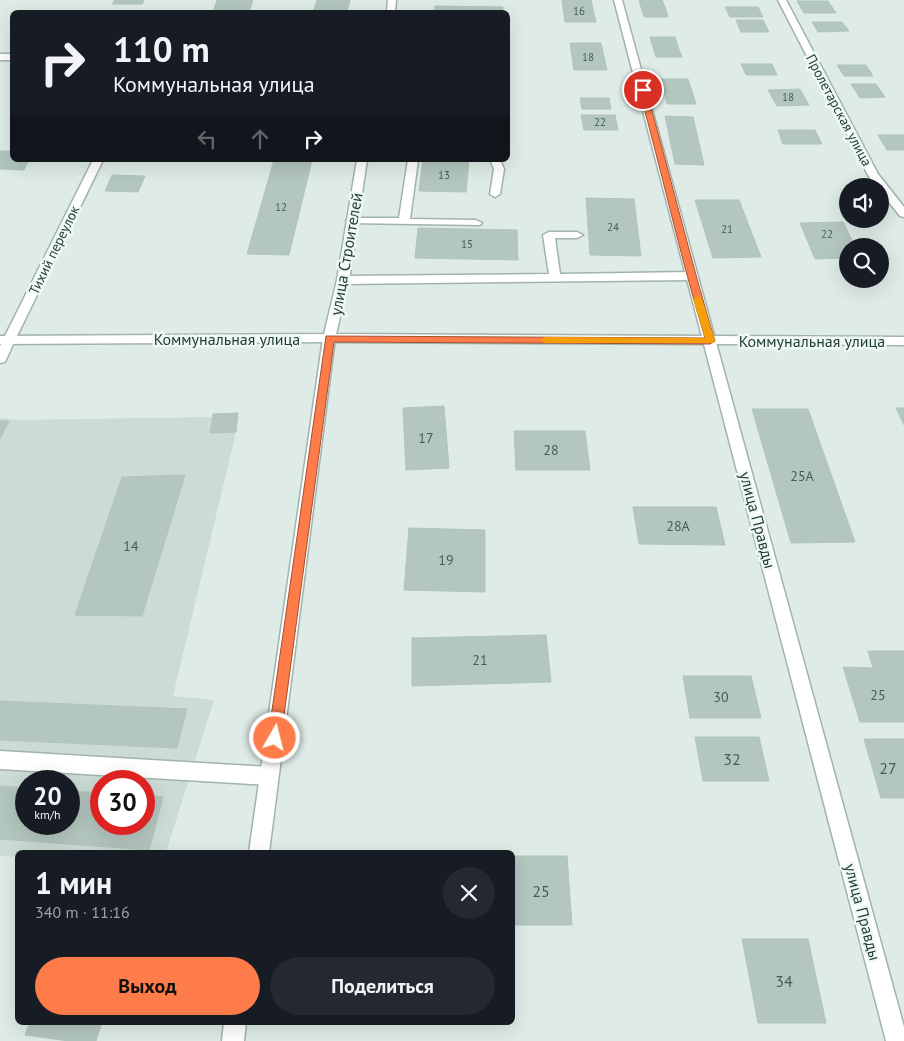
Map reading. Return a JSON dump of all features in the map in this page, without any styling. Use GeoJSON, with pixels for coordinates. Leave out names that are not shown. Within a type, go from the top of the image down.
{"type":"FeatureCollection","features":[{"type":"Feature","properties":{"kind":"street","name":"улица Правды"},"geometry":{"type":"LineString","coordinates":[[618,0],[897,1041]]}},
{"type":"Feature","properties":{"kind":"street","name":"Пролетарская улица"},"geometry":{"type":"LineString","coordinates":[[782,0],[873,175],[904,214]]}},
{"type":"Feature","properties":{"kind":"street","name":"Тихий переулок"},"geometry":{"type":"LineString","coordinates":[[0,359],[5,340],[97,162]]}},
{"type":"Feature","properties":{"kind":"street","name":"улица Строителей"},"geometry":{"type":"LineString","coordinates":[[259,850],[329,338],[343,280],[362,162]]}},
{"type":"Feature","properties":{"kind":"street"},"geometry":{"type":"LineString","coordinates":[[404,222],[413,162]]}},
{"type":"Feature","properties":{"kind":"street"},"geometry":{"type":"LineString","coordinates":[[495,194],[499,169],[496,162]]}},
{"type":"Feature","properties":{"kind":"street"},"geometry":{"type":"LineString","coordinates":[[352,221],[476,223]]}},
{"type":"Feature","properties":{"kind":"street"},"geometry":{"type":"LineString","coordinates":[[555,277],[549,235],[578,235]]}},
{"type":"Feature","properties":{"kind":"street"},"geometry":{"type":"LineString","coordinates":[[343,280],[691,276]]}},
{"type":"Feature","properties":{"kind":"street","name":"Коммунальная улица"},"geometry":{"type":"LineString","coordinates":[[5,340],[329,338],[904,341]]}},
{"type":"Feature","properties":{"kind":"street"},"geometry":{"type":"LineString","coordinates":[[0,760],[270,776]]}},
{"type":"Feature","properties":{"kind":"street"},"geometry":{"type":"LineString","coordinates":[[233,1041],[235,1025]]}},
{"type":"Feature","properties":{"kind":"shaded area"},"geometry":{"type":"Polygon","coordinates":[[[212,417],[210,433],[236,432],[173,696],[214,700],[167,850],[15,850],[15,857],[0,856],[0,418],[21,420],[212,417]]]}},
{"type":"Feature","properties":{"kind":"building"},"geometry":{"type":"Polygon","coordinates":[[[115,0],[144,0],[142,4],[112,4],[115,0]]]}},
{"type":"Feature","properties":{"kind":"building"},"geometry":{"type":"Polygon","coordinates":[[[217,0],[253,0],[250,10],[214,10],[217,0]]]}},
{"type":"Feature","properties":{"kind":"building"},"geometry":{"type":"Polygon","coordinates":[[[317,0],[350,0],[348,10],[314,10],[317,0]]]}},
{"type":"Feature","properties":{"kind":"building"},"geometry":{"type":"Polygon","coordinates":[[[562,0],[591,0],[596,22],[565,22],[562,0]]]}},
{"type":"Feature","properties":{"kind":"building"},"geometry":{"type":"Polygon","coordinates":[[[639,0],[662,0],[665,7],[641,7],[639,0]]]}},
{"type":"Feature","properties":{"kind":"building"},"geometry":{"type":"Polygon","coordinates":[[[797,1],[828,1],[836,13],[804,13],[797,1]]]}},
{"type":"Feature","properties":{"kind":"building"},"geometry":{"type":"Polygon","coordinates":[[[435,6],[503,7],[503,10],[434,10],[435,6]]]}},
{"type":"Feature","properties":{"kind":"building"},"geometry":{"type":"Polygon","coordinates":[[[641,7],[665,7],[668,17],[644,17],[641,7]]]}},
{"type":"Feature","properties":{"kind":"building"},"geometry":{"type":"Polygon","coordinates":[[[725,7],[758,7],[763,17],[730,17],[725,7]]]}},
{"type":"Feature","properties":{"kind":"building"},"geometry":{"type":"Polygon","coordinates":[[[736,20],[763,20],[769,32],[741,32],[736,20]]]}},
{"type":"Feature","properties":{"kind":"building"},"geometry":{"type":"Polygon","coordinates":[[[812,22],[842,22],[849,31],[818,32],[812,22]]]}},
{"type":"Feature","properties":{"kind":"building"},"geometry":{"type":"Polygon","coordinates":[[[650,37],[675,37],[678,47],[653,47],[650,37]]]}},
{"type":"Feature","properties":{"kind":"building"},"geometry":{"type":"Polygon","coordinates":[[[570,43],[601,43],[607,70],[574,70],[570,43]]]}},
{"type":"Feature","properties":{"kind":"building"},"geometry":{"type":"Polygon","coordinates":[[[653,47],[678,47],[682,57],[656,57],[653,47]]]}},
{"type":"Feature","properties":{"kind":"building"},"geometry":{"type":"Polygon","coordinates":[[[741,64],[772,64],[777,75],[746,75],[741,64]]]}},
{"type":"Feature","properties":{"kind":"building"},"geometry":{"type":"Polygon","coordinates":[[[837,65],[866,65],[873,76],[844,76],[837,65]]]}},
{"type":"Feature","properties":{"kind":"building"},"geometry":{"type":"Polygon","coordinates":[[[660,79],[688,79],[692,91],[664,91],[660,79]]]}},
{"type":"Feature","properties":{"kind":"building"},"geometry":{"type":"Polygon","coordinates":[[[851,84],[876,84],[885,97],[860,98],[851,84]]]}},
{"type":"Feature","properties":{"kind":"building"},"geometry":{"type":"Polygon","coordinates":[[[800,89],[809,105],[777,106],[768,90],[800,89]]]}},
{"type":"Feature","properties":{"kind":"building"},"geometry":{"type":"Polygon","coordinates":[[[664,91],[692,91],[696,104],[667,104],[664,91]]]}},
{"type":"Feature","properties":{"kind":"building"},"geometry":{"type":"Polygon","coordinates":[[[580,98],[609,98],[611,109],[582,109],[580,98]]]}},
{"type":"Feature","properties":{"kind":"building"},"geometry":{"type":"Polygon","coordinates":[[[581,115],[615,115],[618,130],[584,130],[581,115]]]}},
{"type":"Feature","properties":{"kind":"building"},"geometry":{"type":"Polygon","coordinates":[[[665,116],[693,117],[704,165],[675,164],[665,116]]]}},
{"type":"Feature","properties":{"kind":"building"},"geometry":{"type":"Polygon","coordinates":[[[778,130],[815,130],[822,144],[783,144],[778,130]]]}},
{"type":"Feature","properties":{"kind":"building"},"geometry":{"type":"Polygon","coordinates":[[[878,135],[904,135],[904,150],[887,150],[878,135]]]}},
{"type":"Feature","properties":{"kind":"building"},"geometry":{"type":"Polygon","coordinates":[[[0,151],[10,151],[10,162],[28,162],[24,170],[0,169],[0,151]]]}},
{"type":"Feature","properties":{"kind":"building"},"geometry":{"type":"Polygon","coordinates":[[[273,162],[312,162],[289,255],[247,254],[273,162]]]}},
{"type":"Feature","properties":{"kind":"building"},"geometry":{"type":"Polygon","coordinates":[[[423,162],[469,162],[466,192],[419,191],[423,162]]]}},
{"type":"Feature","properties":{"kind":"building"},"geometry":{"type":"Polygon","coordinates":[[[112,175],[145,176],[138,192],[105,191],[112,175]]]}},
{"type":"Feature","properties":{"kind":"building"},"geometry":{"type":"Polygon","coordinates":[[[586,198],[634,199],[641,256],[590,255],[586,198]]]}},
{"type":"Feature","properties":{"kind":"building"},"geometry":{"type":"Polygon","coordinates":[[[695,200],[739,200],[761,257],[713,258],[695,200]]]}},
{"type":"Feature","properties":{"kind":"building"},"geometry":{"type":"Polygon","coordinates":[[[839,222],[839,228],[846,228],[851,238],[839,238],[839,258],[815,259],[800,223],[839,222]]]}},
{"type":"Feature","properties":{"kind":"building"},"geometry":{"type":"Polygon","coordinates":[[[418,228],[517,230],[518,260],[415,258],[418,228]]]}},
{"type":"Feature","properties":{"kind":"building"},"geometry":{"type":"Polygon","coordinates":[[[444,406],[449,468],[406,470],[403,408],[444,406]]]}},
{"type":"Feature","properties":{"kind":"building"},"geometry":{"type":"Polygon","coordinates":[[[896,408],[904,408],[904,425],[896,408]]]}},
{"type":"Feature","properties":{"kind":"building"},"geometry":{"type":"Polygon","coordinates":[[[752,409],[808,409],[855,542],[791,543],[752,409]]]}},
{"type":"Feature","properties":{"kind":"building"},"geometry":{"type":"Polygon","coordinates":[[[238,413],[236,432],[210,433],[213,414],[238,413]]]}},
{"type":"Feature","properties":{"kind":"building"},"geometry":{"type":"Polygon","coordinates":[[[0,421],[9,421],[0,439],[0,421]]]}},
{"type":"Feature","properties":{"kind":"building"},"geometry":{"type":"Polygon","coordinates":[[[514,431],[585,431],[590,470],[516,470],[514,431]]]}},
{"type":"Feature","properties":{"kind":"building"},"geometry":{"type":"Polygon","coordinates":[[[185,475],[142,616],[75,615],[122,477],[185,475]]]}},
{"type":"Feature","properties":{"kind":"building"},"geometry":{"type":"Polygon","coordinates":[[[633,507],[716,507],[725,545],[639,544],[633,507]]]}},
{"type":"Feature","properties":{"kind":"building"},"geometry":{"type":"Polygon","coordinates":[[[409,528],[485,530],[485,592],[404,590],[409,528]]]}},
{"type":"Feature","properties":{"kind":"building"},"geometry":{"type":"Polygon","coordinates":[[[546,635],[551,682],[412,686],[412,638],[546,635]]]}},
{"type":"Feature","properties":{"kind":"building"},"geometry":{"type":"Polygon","coordinates":[[[868,651],[904,651],[904,722],[860,722],[843,667],[873,668],[868,651]]]}},
{"type":"Feature","properties":{"kind":"building"},"geometry":{"type":"Polygon","coordinates":[[[683,676],[751,676],[761,718],[690,718],[683,676]]]}},
{"type":"Feature","properties":{"kind":"building"},"geometry":{"type":"Polygon","coordinates":[[[0,701],[187,709],[177,748],[0,740],[0,701]]]}},
{"type":"Feature","properties":{"kind":"building"},"geometry":{"type":"Polygon","coordinates":[[[695,737],[759,737],[769,781],[703,781],[695,737]]]}},
{"type":"Feature","properties":{"kind":"building"},"geometry":{"type":"Polygon","coordinates":[[[864,739],[904,739],[904,798],[881,798],[864,739]]]}},
{"type":"Feature","properties":{"kind":"building"},"geometry":{"type":"Polygon","coordinates":[[[0,786],[15,787],[15,835],[80,835],[80,792],[90,792],[90,835],[153,835],[149,850],[0,839],[0,786]]]}},
{"type":"Feature","properties":{"kind":"building"},"geometry":{"type":"Polygon","coordinates":[[[155,797],[163,797],[155,827],[155,797]]]}},
{"type":"Feature","properties":{"kind":"building"},"geometry":{"type":"Polygon","coordinates":[[[515,856],[567,856],[572,925],[515,925],[515,856]]]}},
{"type":"Feature","properties":{"kind":"building"},"geometry":{"type":"Polygon","coordinates":[[[742,939],[808,939],[826,1023],[758,1023],[742,939]]]}},
{"type":"Feature","properties":{"kind":"building"},"geometry":{"type":"Polygon","coordinates":[[[29,1025],[101,1025],[96,1041],[69,1041],[25,1035],[29,1025]]]}},
{"type":"Feature","properties":{"kind":"slow traffic"},"geometry":{"type":"LineString","coordinates":[[545,340],[710,341],[698,299]]}},
{"type":"Feature","properties":{"kind":"route"},"geometry":{"type":"LineString","coordinates":[[275,738],[329,338],[710,341],[691,276],[643,90]]}}]}
